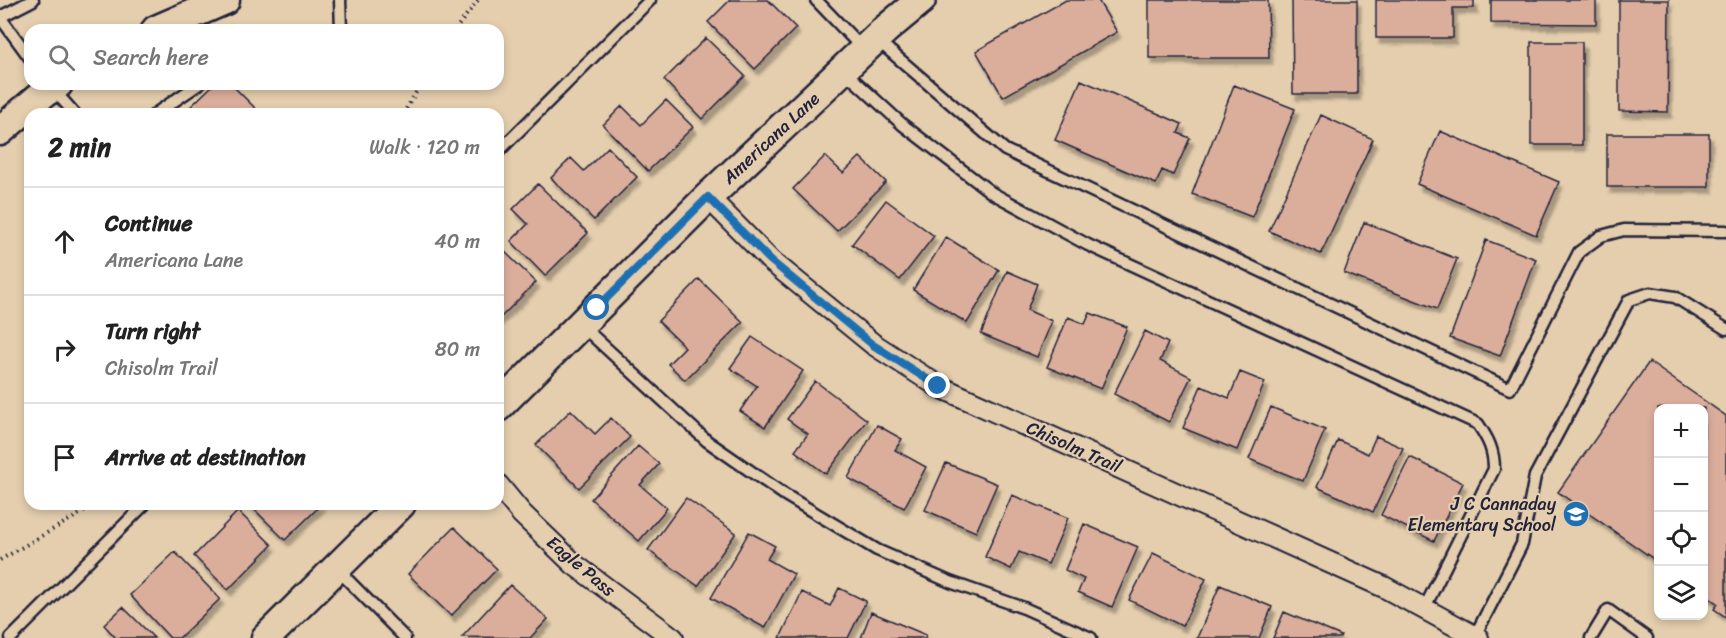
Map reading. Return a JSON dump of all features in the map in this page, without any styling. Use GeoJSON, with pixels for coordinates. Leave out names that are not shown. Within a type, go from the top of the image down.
{"type":"FeatureCollection","features":[{"type":"Feature","properties":{"kind":"street"},"geometry":{"type":"LineString","coordinates":[[170,24],[225,0]]}},
{"type":"Feature","properties":{"kind":"street","name":"Americana Lane"},"geometry":{"type":"LineString","coordinates":[[504,401],[708,197],[921,0]]}},
{"type":"Feature","properties":{"kind":"street"},"geometry":{"type":"LineString","coordinates":[[26,108],[47,90]]}},
{"type":"Feature","properties":{"kind":"street"},"geometry":{"type":"LineString","coordinates":[[0,131],[24,110]]}},
{"type":"Feature","properties":{"kind":"street","name":"Chisolm Trail"},"geometry":{"type":"LineString","coordinates":[[708,197],[770,260],[873,345],[938,386],[1373,582],[1476,637]]}},
{"type":"Feature","properties":{"kind":"street","name":"Eagle Pass"},"geometry":{"type":"LineString","coordinates":[[504,492],[522,514],[575,565],[673,638]]}},
{"type":"Feature","properties":{"kind":"street"},"geometry":{"type":"LineString","coordinates":[[266,638],[394,510]]}},
{"type":"Feature","properties":{"kind":"lane"},"geometry":{"type":"LineString","coordinates":[[24,50],[0,17],[33,0]]}},
{"type":"Feature","properties":{"kind":"lane"},"geometry":{"type":"LineString","coordinates":[[340,0],[341,24]]}},
{"type":"Feature","properties":{"kind":"lane"},"geometry":{"type":"LineString","coordinates":[[504,146],[650,0]]}},
{"type":"Feature","properties":{"kind":"lane"},"geometry":{"type":"LineString","coordinates":[[816,0],[1005,150],[1510,389],[1580,252],[1601,236],[1624,230],[1726,231]]}},
{"type":"Feature","properties":{"kind":"lane"},"geometry":{"type":"LineString","coordinates":[[843,70],[903,125],[992,193],[1088,245],[1478,424],[1489,439],[1494,456],[1494,469],[1424,609]]}},
{"type":"Feature","properties":{"kind":"lane"},"geometry":{"type":"LineString","coordinates":[[57,90],[70,108]]}},
{"type":"Feature","properties":{"kind":"lane"},"geometry":{"type":"LineString","coordinates":[[164,108],[190,90]]}},
{"type":"Feature","properties":{"kind":"lane"},"geometry":{"type":"LineString","coordinates":[[1476,637],[1522,544],[1535,476],[1629,300],[1650,293],[1675,297],[1726,329]]}},
{"type":"Feature","properties":{"kind":"lane"},"geometry":{"type":"LineString","coordinates":[[581,324],[707,441],[785,495],[877,550],[950,582],[1024,608],[1091,638]]}},
{"type":"Feature","properties":{"kind":"lane"},"geometry":{"type":"LineString","coordinates":[[11,638],[139,510]]}},
{"type":"Feature","properties":{"kind":"lane"},"geometry":{"type":"LineString","coordinates":[[336,568],[405,638]]}},
{"type":"Feature","properties":{"kind":"lane"},"geometry":{"type":"LineString","coordinates":[[1591,638],[1608,610],[1647,638]]}},
{"type":"Feature","properties":{"kind":"path"},"geometry":{"type":"LineString","coordinates":[[460,24],[478,0]]}},
{"type":"Feature","properties":{"kind":"path"},"geometry":{"type":"LineString","coordinates":[[407,108],[418,90]]}},
{"type":"Feature","properties":{"kind":"path"},"geometry":{"type":"LineString","coordinates":[[0,560],[87,510]]}},
{"type":"Feature","properties":{"kind":"building"},"geometry":{"type":"Polygon","coordinates":[[[730,0],[768,0],[796,28],[755,69],[708,22],[730,0]]]}},
{"type":"Feature","properties":{"kind":"building"},"geometry":{"type":"Polygon","coordinates":[[[1066,0],[1098,0],[1117,32],[1003,97],[976,51],[1066,0]]]}},
{"type":"Feature","properties":{"kind":"building"},"geometry":{"type":"Polygon","coordinates":[[[1149,0],[1268,0],[1269,58],[1149,58],[1149,0]]]}},
{"type":"Feature","properties":{"kind":"building"},"geometry":{"type":"Polygon","coordinates":[[[1292,0],[1357,0],[1357,94],[1293,94],[1292,0]]]}},
{"type":"Feature","properties":{"kind":"building"},"geometry":{"type":"Polygon","coordinates":[[[1376,0],[1474,0],[1474,8],[1453,8],[1453,38],[1376,38],[1376,0]]]}},
{"type":"Feature","properties":{"kind":"building"},"geometry":{"type":"Polygon","coordinates":[[[1491,0],[1596,0],[1596,24],[1491,23],[1491,0]]]}},
{"type":"Feature","properties":{"kind":"building"},"geometry":{"type":"Polygon","coordinates":[[[1619,0],[1669,0],[1668,112],[1619,111],[1619,0]]]}},
{"type":"Feature","properties":{"kind":"building"},"geometry":{"type":"Polygon","coordinates":[[[706,38],[745,76],[702,119],[664,80],[706,38]]]}},
{"type":"Feature","properties":{"kind":"building"},"geometry":{"type":"Polygon","coordinates":[[[1531,42],[1582,42],[1582,145],[1531,145],[1531,42]]]}},
{"type":"Feature","properties":{"kind":"building"},"geometry":{"type":"Polygon","coordinates":[[[1081,80],[1182,124],[1178,133],[1190,138],[1173,175],[1162,170],[1156,184],[1055,140],[1081,80]]]}},
{"type":"Feature","properties":{"kind":"building"},"geometry":{"type":"Polygon","coordinates":[[[1234,85],[1295,109],[1252,217],[1192,194],[1234,85]]]}},
{"type":"Feature","properties":{"kind":"building"},"geometry":{"type":"Polygon","coordinates":[[[208,90],[237,90],[255,108],[189,108],[208,90]]]}},
{"type":"Feature","properties":{"kind":"building"},"geometry":{"type":"Polygon","coordinates":[[[666,100],[693,127],[648,171],[603,125],[622,106],[641,125],[666,100]]]}},
{"type":"Feature","properties":{"kind":"building"},"geometry":{"type":"Polygon","coordinates":[[[1321,115],[1373,139],[1321,254],[1269,231],[1321,115]]]}},
{"type":"Feature","properties":{"kind":"building"},"geometry":{"type":"Polygon","coordinates":[[[1440,131],[1559,182],[1536,235],[1417,184],[1440,131]]]}},
{"type":"Feature","properties":{"kind":"building"},"geometry":{"type":"Polygon","coordinates":[[[1607,134],[1709,134],[1709,187],[1607,187],[1607,134]]]}},
{"type":"Feature","properties":{"kind":"building"},"geometry":{"type":"Polygon","coordinates":[[[608,147],[637,177],[594,220],[551,178],[571,158],[584,171],[608,147]]]}},
{"type":"Feature","properties":{"kind":"building"},"geometry":{"type":"Polygon","coordinates":[[[825,156],[843,173],[860,157],[886,182],[837,231],[793,189],[825,156]]]}},
{"type":"Feature","properties":{"kind":"building"},"geometry":{"type":"Polygon","coordinates":[[[538,184],[588,233],[545,276],[511,241],[528,224],[513,209],[538,184]]]}},
{"type":"Feature","properties":{"kind":"building"},"geometry":{"type":"Polygon","coordinates":[[[886,200],[934,236],[900,280],[852,244],[886,200]]]}},
{"type":"Feature","properties":{"kind":"building"},"geometry":{"type":"Polygon","coordinates":[[[1364,222],[1457,259],[1437,309],[1344,273],[1364,222]]]}},
{"type":"Feature","properties":{"kind":"building"},"geometry":{"type":"Polygon","coordinates":[[[946,237],[999,270],[967,323],[913,290],[946,237]]]}},
{"type":"Feature","properties":{"kind":"building"},"geometry":{"type":"Polygon","coordinates":[[[1486,240],[1536,259],[1500,356],[1450,338],[1486,240]]]}},
{"type":"Feature","properties":{"kind":"building"},"geometry":{"type":"Polygon","coordinates":[[[504,251],[536,282],[504,314],[504,251]]]}},
{"type":"Feature","properties":{"kind":"building"},"geometry":{"type":"Polygon","coordinates":[[[1007,271],[1037,284],[1027,310],[1052,321],[1037,357],[981,334],[1007,271]]]}},
{"type":"Feature","properties":{"kind":"building"},"geometry":{"type":"Polygon","coordinates":[[[699,279],[743,322],[685,380],[668,364],[685,347],[658,321],[699,279]]]}},
{"type":"Feature","properties":{"kind":"building"},"geometry":{"type":"Polygon","coordinates":[[[1090,313],[1127,327],[1101,389],[1047,367],[1068,317],[1085,324],[1090,313]]]}},
{"type":"Feature","properties":{"kind":"building"},"geometry":{"type":"Polygon","coordinates":[[[1145,331],[1168,343],[1160,361],[1191,377],[1169,422],[1114,394],[1145,331]]]}},
{"type":"Feature","properties":{"kind":"building"},"geometry":{"type":"Polygon","coordinates":[[[752,337],[803,371],[765,427],[740,411],[757,386],[730,368],[752,337]]]}},
{"type":"Feature","properties":{"kind":"building"},"geometry":{"type":"Polygon","coordinates":[[[1649,362],[1726,416],[1726,617],[1714,609],[1718,604],[1708,597],[1708,404],[1654,404],[1654,559],[1558,492],[1649,362]]]}},
{"type":"Feature","properties":{"kind":"building"},"geometry":{"type":"Polygon","coordinates":[[[1240,372],[1265,382],[1237,450],[1183,428],[1201,386],[1229,398],[1240,372]]]}},
{"type":"Feature","properties":{"kind":"building"},"geometry":{"type":"Polygon","coordinates":[[[815,381],[867,420],[826,474],[795,451],[808,434],[787,419],[815,381]]]}},
{"type":"Feature","properties":{"kind":"building"},"geometry":{"type":"Polygon","coordinates":[[[1271,407],[1325,430],[1303,481],[1249,459],[1271,407]]]}},
{"type":"Feature","properties":{"kind":"building"},"geometry":{"type":"Polygon","coordinates":[[[571,410],[595,434],[611,418],[630,437],[579,488],[536,445],[571,410]]]}},
{"type":"Feature","properties":{"kind":"building"},"geometry":{"type":"Polygon","coordinates":[[[877,425],[902,439],[895,450],[926,467],[904,508],[848,478],[877,425]]]}},
{"type":"Feature","properties":{"kind":"building"},"geometry":{"type":"Polygon","coordinates":[[[1376,436],[1403,448],[1373,512],[1317,487],[1338,440],[1368,454],[1376,436]]]}},
{"type":"Feature","properties":{"kind":"building"},"geometry":{"type":"Polygon","coordinates":[[[638,446],[659,464],[640,485],[667,508],[639,541],[591,499],[638,446]]]}},
{"type":"Feature","properties":{"kind":"building"},"geometry":{"type":"Polygon","coordinates":[[[1410,457],[1463,483],[1434,541],[1381,515],[1410,457]]]}},
{"type":"Feature","properties":{"kind":"building"},"geometry":{"type":"Polygon","coordinates":[[[946,463],[997,484],[976,532],[925,510],[946,463]]]}},
{"type":"Feature","properties":{"kind":"building"},"geometry":{"type":"Polygon","coordinates":[[[1012,495],[1068,518],[1048,564],[1019,552],[1011,569],[985,557],[1012,495]]]}},
{"type":"Feature","properties":{"kind":"building"},"geometry":{"type":"Polygon","coordinates":[[[686,498],[736,533],[698,586],[648,550],[686,498]]]}},
{"type":"Feature","properties":{"kind":"building"},"geometry":{"type":"Polygon","coordinates":[[[255,510],[316,510],[285,540],[255,510]]]}},
{"type":"Feature","properties":{"kind":"building"},"geometry":{"type":"Polygon","coordinates":[[[238,511],[272,545],[228,590],[194,556],[238,511]]]}},
{"type":"Feature","properties":{"kind":"building"},"geometry":{"type":"Polygon","coordinates":[[[1084,524],[1138,547],[1112,607],[1078,592],[1084,579],[1065,570],[1084,524]]]}},
{"type":"Feature","properties":{"kind":"building"},"geometry":{"type":"Polygon","coordinates":[[[454,527],[497,569],[451,616],[408,574],[454,527]]]}},
{"type":"Feature","properties":{"kind":"building"},"geometry":{"type":"Polygon","coordinates":[[[749,532],[775,546],[767,559],[794,574],[765,628],[711,598],[749,532]]]}},
{"type":"Feature","properties":{"kind":"building"},"geometry":{"type":"Polygon","coordinates":[[[175,552],[220,599],[179,638],[170,638],[130,595],[175,552]]]}},
{"type":"Feature","properties":{"kind":"building"},"geometry":{"type":"Polygon","coordinates":[[[1153,553],[1206,579],[1182,626],[1129,600],[1153,553]]]}},
{"type":"Feature","properties":{"kind":"building"},"geometry":{"type":"Polygon","coordinates":[[[510,585],[548,619],[530,638],[462,637],[510,585]]]}},
{"type":"Feature","properties":{"kind":"building"},"geometry":{"type":"Polygon","coordinates":[[[1220,585],[1272,607],[1259,638],[1197,638],[1220,585]]]}},
{"type":"Feature","properties":{"kind":"building"},"geometry":{"type":"Polygon","coordinates":[[[839,588],[866,601],[848,638],[780,638],[802,592],[830,606],[839,588]]]}},
{"type":"Feature","properties":{"kind":"building"},"geometry":{"type":"Polygon","coordinates":[[[123,607],[154,638],[116,638],[104,625],[123,607]]]}},
{"type":"Feature","properties":{"kind":"building"},"geometry":{"type":"Polygon","coordinates":[[[871,612],[926,635],[925,638],[861,638],[871,612]]]}},
{"type":"Feature","properties":{"kind":"building"},"geometry":{"type":"Polygon","coordinates":[[[1284,612],[1341,636],[1340,638],[1273,638],[1284,612]]]}},
{"type":"Feature","properties":{"kind":"place","name":"J C Cannaday Elementary School"},"geometry":{"type":"Point","coordinates":[1576,514]}},
{"type":"Feature","properties":{"kind":"route"},"geometry":{"type":"LineString","coordinates":[[597,308],[708,197],[770,260],[873,345],[938,386]]}}]}
